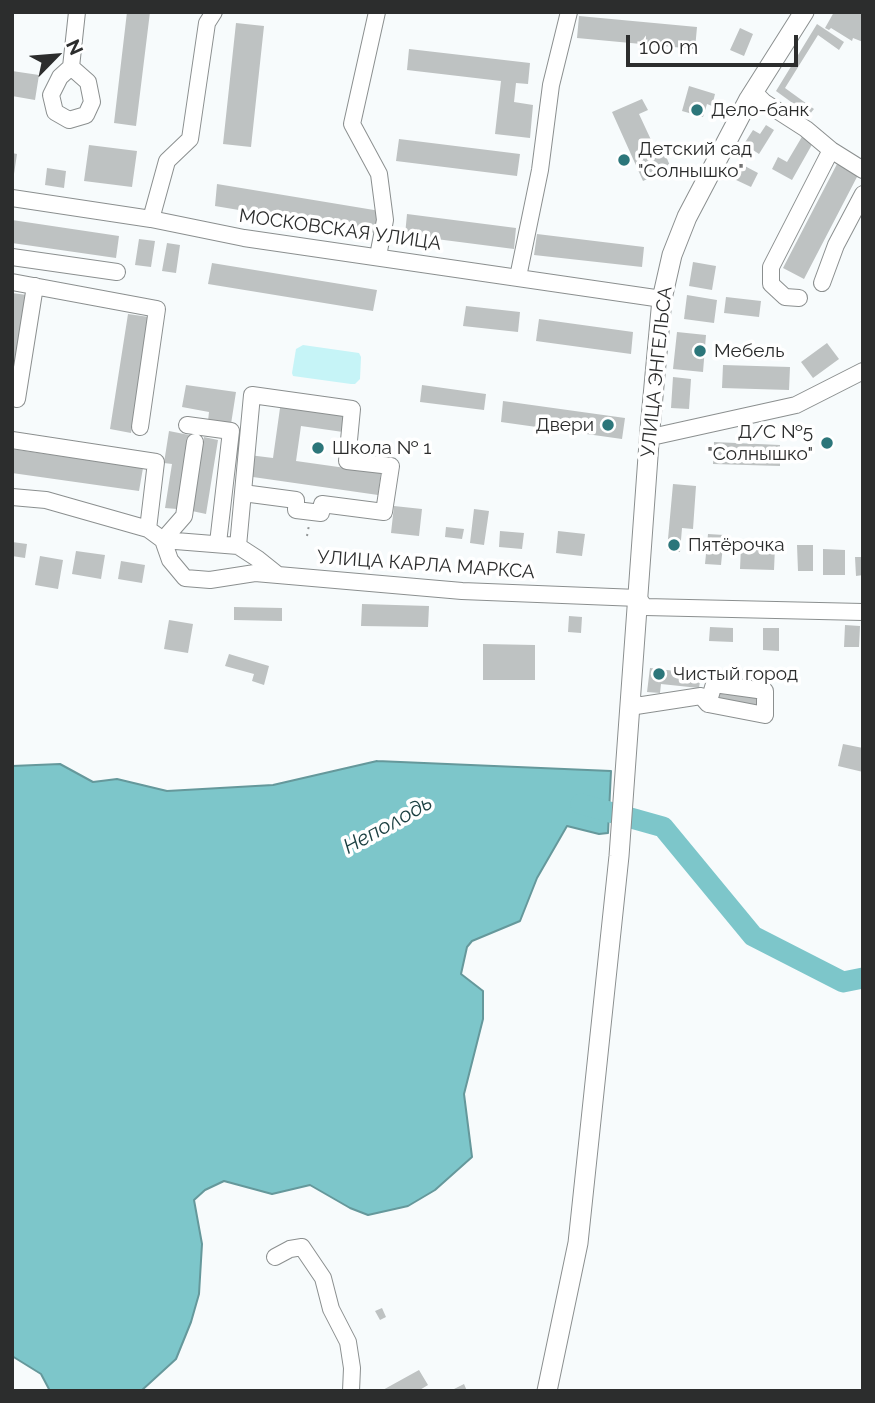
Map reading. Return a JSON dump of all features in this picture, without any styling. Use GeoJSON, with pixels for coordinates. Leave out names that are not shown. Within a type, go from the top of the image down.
{"type":"FeatureCollection","features":[{"type":"Feature","properties":{"kind":"main road","name":"УЛИЦА ЭНГЕЛЬСА"},"geometry":{"type":"LineString","coordinates":[[547,1391],[578,1243],[619,856],[662,299],[672,255],[687,217],[754,92],[804,12]]}},
{"type":"Feature","properties":{"kind":"street"},"geometry":{"type":"LineString","coordinates":[[71,67],[77,12]]}},
{"type":"Feature","properties":{"kind":"street"},"geometry":{"type":"LineString","coordinates":[[151,219],[167,161],[190,139],[207,23],[214,12]]}},
{"type":"Feature","properties":{"kind":"street"},"geometry":{"type":"LineString","coordinates":[[377,12],[352,124],[379,174],[385,220],[379,256]]}},
{"type":"Feature","properties":{"kind":"street"},"geometry":{"type":"LineString","coordinates":[[518,278],[540,170],[551,85],[569,12]]}},
{"type":"Feature","properties":{"kind":"street"},"geometry":{"type":"LineString","coordinates":[[754,92],[831,150],[863,170]]}},
{"type":"Feature","properties":{"kind":"street"},"geometry":{"type":"LineString","coordinates":[[799,298],[785,297],[771,285],[771,267],[831,150]]}},
{"type":"Feature","properties":{"kind":"street"},"geometry":{"type":"LineString","coordinates":[[822,283],[836,245],[863,194]]}},
{"type":"Feature","properties":{"kind":"street","name":"МОСКОВСКАЯ УЛИЦА"},"geometry":{"type":"LineString","coordinates":[[12,198],[151,219],[244,238],[662,299]]}},
{"type":"Feature","properties":{"kind":"street"},"geometry":{"type":"LineString","coordinates":[[12,257],[117,272]]}},
{"type":"Feature","properties":{"kind":"street"},"geometry":{"type":"LineString","coordinates":[[12,282],[157,309],[140,427]]}},
{"type":"Feature","properties":{"kind":"street"},"geometry":{"type":"LineString","coordinates":[[17,399],[35,286]]}},
{"type":"Feature","properties":{"kind":"street"},"geometry":{"type":"LineString","coordinates":[[650,429],[656,436],[796,405],[863,371]]}},
{"type":"Feature","properties":{"kind":"street"},"geometry":{"type":"LineString","coordinates":[[238,546],[243,492],[252,395],[352,410],[347,461],[391,466],[384,512],[322,504],[321,513],[296,510],[296,500],[243,492]]}},
{"type":"Feature","properties":{"kind":"street"},"geometry":{"type":"LineString","coordinates":[[187,425],[231,431],[218,543]]}},
{"type":"Feature","properties":{"kind":"street"},"geometry":{"type":"LineString","coordinates":[[12,440],[156,461],[148,529]]}},
{"type":"Feature","properties":{"kind":"street"},"geometry":{"type":"LineString","coordinates":[[163,540],[184,516],[195,442]]}},
{"type":"Feature","properties":{"kind":"street","name":"УЛИЦА КАРЛА МАРКСА"},"geometry":{"type":"LineString","coordinates":[[12,497],[46,500],[148,529],[163,540],[170,560],[184,578],[210,580],[255,573],[462,591],[638,598],[645,607],[863,612]]}},
{"type":"Feature","properties":{"kind":"street"},"geometry":{"type":"LineString","coordinates":[[163,540],[238,546],[278,575]]}},
{"type":"Feature","properties":{"kind":"street"},"geometry":{"type":"LineString","coordinates":[[631,696],[636,706],[701,696],[708,704]]}},
{"type":"Feature","properties":{"kind":"street"},"geometry":{"type":"LineString","coordinates":[[275,1257],[290,1249],[302,1247],[323,1278],[331,1309],[348,1342],[352,1368],[351,1391]]}},
{"type":"Feature","properties":{"kind":"shaded area"},"geometry":{"type":"Polygon","coordinates":[[[303,345],[359,353],[360,379],[351,384],[293,376],[296,349],[303,345]]]}},
{"type":"Feature","properties":{"kind":"water"},"geometry":{"type":"Polygon","coordinates":[[[377,761],[611,771],[608,833],[599,834],[567,826],[537,878],[520,921],[472,941],[467,947],[461,974],[483,991],[483,1019],[464,1094],[472,1157],[435,1190],[408,1206],[368,1215],[310,1185],[272,1194],[224,1181],[205,1190],[194,1200],[202,1244],[199,1294],[176,1359],[141,1391],[50,1391],[41,1374],[12,1356],[12,766],[60,764],[93,782],[117,779],[167,791],[273,785],[377,761]]]}},
{"type":"Feature","properties":{"kind":"building"},"geometry":{"type":"Polygon","coordinates":[[[127,12],[150,12],[136,126],[114,123],[127,12]]]}},
{"type":"Feature","properties":{"kind":"building"},"geometry":{"type":"Polygon","coordinates":[[[834,12],[863,12],[863,42],[853,38],[852,41],[831,28],[825,28],[834,12]]]}},
{"type":"Feature","properties":{"kind":"building"},"geometry":{"type":"Polygon","coordinates":[[[579,16],[697,27],[695,49],[577,38],[579,16]]]}},
{"type":"Feature","properties":{"kind":"building"},"geometry":{"type":"Polygon","coordinates":[[[236,23],[264,26],[251,147],[223,144],[236,23]]]}},
{"type":"Feature","properties":{"kind":"building"},"geometry":{"type":"Polygon","coordinates":[[[817,24],[844,42],[839,50],[818,35],[785,88],[814,109],[809,115],[776,91],[817,24]]]}},
{"type":"Feature","properties":{"kind":"building"},"geometry":{"type":"Polygon","coordinates":[[[740,28],[753,34],[744,56],[730,50],[740,28]]]}},
{"type":"Feature","properties":{"kind":"building"},"geometry":{"type":"Polygon","coordinates":[[[409,49],[530,63],[528,84],[516,83],[514,102],[533,105],[530,138],[495,134],[501,81],[407,70],[409,49]]]}},
{"type":"Feature","properties":{"kind":"building"},"geometry":{"type":"Polygon","coordinates":[[[12,71],[39,75],[35,100],[12,96],[12,71]]]}},
{"type":"Feature","properties":{"kind":"building"},"geometry":{"type":"Polygon","coordinates":[[[689,86],[715,94],[712,106],[707,104],[703,117],[682,111],[689,86]]]}},
{"type":"Feature","properties":{"kind":"building"},"geometry":{"type":"Polygon","coordinates":[[[642,99],[648,110],[639,114],[659,157],[665,154],[671,168],[643,181],[612,112],[642,99]]]}},
{"type":"Feature","properties":{"kind":"building"},"geometry":{"type":"Polygon","coordinates":[[[766,125],[774,130],[759,154],[744,144],[753,130],[760,134],[766,125]]]}},
{"type":"Feature","properties":{"kind":"building"},"geometry":{"type":"Polygon","coordinates":[[[803,135],[814,141],[792,180],[772,169],[778,157],[787,162],[803,135]]]}},
{"type":"Feature","properties":{"kind":"building"},"geometry":{"type":"Polygon","coordinates":[[[399,139],[520,154],[517,176],[396,161],[399,139]]]}},
{"type":"Feature","properties":{"kind":"building"},"geometry":{"type":"Polygon","coordinates":[[[89,145],[137,151],[132,187],[84,181],[89,145]]]}},
{"type":"Feature","properties":{"kind":"building"},"geometry":{"type":"Polygon","coordinates":[[[12,153],[17,154],[14,174],[12,174],[12,153]]]}},
{"type":"Feature","properties":{"kind":"building"},"geometry":{"type":"Polygon","coordinates":[[[741,164],[758,173],[751,187],[734,179],[741,164]]]}},
{"type":"Feature","properties":{"kind":"building"},"geometry":{"type":"Polygon","coordinates":[[[837,164],[858,175],[804,279],[783,268],[837,164]]]}},
{"type":"Feature","properties":{"kind":"building"},"geometry":{"type":"Polygon","coordinates":[[[47,168],[66,171],[64,188],[45,185],[47,168]]]}},
{"type":"Feature","properties":{"kind":"building"},"geometry":{"type":"Polygon","coordinates":[[[217,184],[380,211],[376,233],[215,206],[217,184]]]}},
{"type":"Feature","properties":{"kind":"building"},"geometry":{"type":"Polygon","coordinates":[[[407,214],[516,228],[514,249],[405,235],[407,214]]]}},
{"type":"Feature","properties":{"kind":"building"},"geometry":{"type":"Polygon","coordinates":[[[12,220],[119,236],[116,258],[12,243],[12,220]]]}},
{"type":"Feature","properties":{"kind":"building"},"geometry":{"type":"Polygon","coordinates":[[[537,234],[644,247],[642,267],[534,255],[537,234]]]}},
{"type":"Feature","properties":{"kind":"building"},"geometry":{"type":"Polygon","coordinates":[[[139,239],[155,241],[151,267],[135,265],[139,239]]]}},
{"type":"Feature","properties":{"kind":"building"},"geometry":{"type":"Polygon","coordinates":[[[167,243],[180,245],[176,273],[162,271],[167,243]]]}},
{"type":"Feature","properties":{"kind":"building"},"geometry":{"type":"Polygon","coordinates":[[[693,262],[716,266],[712,290],[689,286],[693,262]]]}},
{"type":"Feature","properties":{"kind":"building"},"geometry":{"type":"Polygon","coordinates":[[[212,263],[377,290],[373,311],[208,284],[212,263]]]}},
{"type":"Feature","properties":{"kind":"building"},"geometry":{"type":"Polygon","coordinates":[[[12,293],[27,295],[12,379],[12,293]]]}},
{"type":"Feature","properties":{"kind":"building"},"geometry":{"type":"Polygon","coordinates":[[[687,295],[717,300],[714,323],[684,319],[687,295]]]}},
{"type":"Feature","properties":{"kind":"building"},"geometry":{"type":"Polygon","coordinates":[[[726,297],[761,301],[759,317],[724,313],[726,297]]]}},
{"type":"Feature","properties":{"kind":"building"},"geometry":{"type":"Polygon","coordinates":[[[466,306],[520,312],[518,332],[463,326],[466,306]]]}},
{"type":"Feature","properties":{"kind":"building"},"geometry":{"type":"Polygon","coordinates":[[[128,314],[149,317],[131,433],[110,429],[128,314]]]}},
{"type":"Feature","properties":{"kind":"building"},"geometry":{"type":"Polygon","coordinates":[[[539,319],[633,332],[631,354],[536,341],[539,319]]]}},
{"type":"Feature","properties":{"kind":"building"},"geometry":{"type":"Polygon","coordinates":[[[677,332],[706,335],[703,372],[673,369],[677,332]]]}},
{"type":"Feature","properties":{"kind":"building"},"geometry":{"type":"Polygon","coordinates":[[[827,343],[839,359],[813,378],[801,362],[827,343]]]}},
{"type":"Feature","properties":{"kind":"building"},"geometry":{"type":"Polygon","coordinates":[[[723,365],[790,367],[789,390],[722,388],[723,365]]]}},
{"type":"Feature","properties":{"kind":"building"},"geometry":{"type":"Polygon","coordinates":[[[673,377],[691,379],[689,409],[671,408],[673,377]]]}},
{"type":"Feature","properties":{"kind":"building"},"geometry":{"type":"Polygon","coordinates":[[[186,385],[236,392],[231,424],[208,421],[209,412],[182,407],[186,385]]]}},
{"type":"Feature","properties":{"kind":"building"},"geometry":{"type":"Polygon","coordinates":[[[422,385],[486,394],[484,410],[420,402],[422,385]]]}},
{"type":"Feature","properties":{"kind":"building"},"geometry":{"type":"Polygon","coordinates":[[[281,401],[346,410],[343,432],[301,426],[296,461],[381,473],[378,495],[246,476],[249,455],[273,458],[281,401]]]}},
{"type":"Feature","properties":{"kind":"building"},"geometry":{"type":"Polygon","coordinates":[[[503,401],[625,418],[622,439],[501,422],[503,401]]]}},
{"type":"Feature","properties":{"kind":"building"},"geometry":{"type":"Polygon","coordinates":[[[169,431],[189,435],[177,509],[165,508],[172,464],[164,463],[169,431]]]}},
{"type":"Feature","properties":{"kind":"building"},"geometry":{"type":"Polygon","coordinates":[[[204,437],[218,440],[206,514],[192,511],[204,437]]]}},
{"type":"Feature","properties":{"kind":"building"},"geometry":{"type":"Polygon","coordinates":[[[714,442],[780,445],[780,466],[713,464],[714,442]]]}},
{"type":"Feature","properties":{"kind":"building"},"geometry":{"type":"Polygon","coordinates":[[[12,449],[143,468],[139,491],[12,473],[12,449]]]}},
{"type":"Feature","properties":{"kind":"building"},"geometry":{"type":"Polygon","coordinates":[[[673,484],[696,486],[693,529],[682,528],[680,552],[667,550],[673,484]]]}},
{"type":"Feature","properties":{"kind":"building"},"geometry":{"type":"Polygon","coordinates":[[[394,506],[422,509],[419,536],[391,533],[394,506]]]}},
{"type":"Feature","properties":{"kind":"building"},"geometry":{"type":"Polygon","coordinates":[[[474,509],[489,511],[484,545],[470,543],[474,509]]]}},
{"type":"Feature","properties":{"kind":"building"},"geometry":{"type":"Polygon","coordinates":[[[446,527],[464,529],[462,539],[445,537],[446,527]]]}},
{"type":"Feature","properties":{"kind":"building"},"geometry":{"type":"Polygon","coordinates":[[[500,531],[524,533],[522,549],[499,547],[500,531]]]}},
{"type":"Feature","properties":{"kind":"building"},"geometry":{"type":"Polygon","coordinates":[[[558,531],[585,534],[582,556],[556,553],[558,531]]]}},
{"type":"Feature","properties":{"kind":"building"},"geometry":{"type":"Polygon","coordinates":[[[708,534],[724,535],[721,565],[705,564],[708,534]]]}},
{"type":"Feature","properties":{"kind":"building"},"geometry":{"type":"Polygon","coordinates":[[[12,542],[27,544],[25,558],[12,556],[12,542]]]}},
{"type":"Feature","properties":{"kind":"building"},"geometry":{"type":"Polygon","coordinates":[[[797,545],[813,545],[813,571],[798,571],[797,545]]]}},
{"type":"Feature","properties":{"kind":"building"},"geometry":{"type":"Polygon","coordinates":[[[741,546],[775,547],[774,570],[740,569],[741,546]]]}},
{"type":"Feature","properties":{"kind":"building"},"geometry":{"type":"Polygon","coordinates":[[[823,549],[845,550],[845,575],[823,575],[823,549]]]}},
{"type":"Feature","properties":{"kind":"building"},"geometry":{"type":"Polygon","coordinates":[[[76,551],[105,555],[101,579],[72,574],[76,551]]]}},
{"type":"Feature","properties":{"kind":"building"},"geometry":{"type":"Polygon","coordinates":[[[40,556],[63,560],[58,589],[35,585],[40,556]]]}},
{"type":"Feature","properties":{"kind":"building"},"geometry":{"type":"Polygon","coordinates":[[[855,557],[863,557],[863,575],[856,576],[855,557]]]}},
{"type":"Feature","properties":{"kind":"building"},"geometry":{"type":"Polygon","coordinates":[[[121,561],[145,565],[142,583],[118,579],[121,561]]]}},
{"type":"Feature","properties":{"kind":"building"},"geometry":{"type":"Polygon","coordinates":[[[362,604],[429,606],[428,627],[361,626],[362,604]]]}},
{"type":"Feature","properties":{"kind":"building"},"geometry":{"type":"Polygon","coordinates":[[[234,607],[282,608],[282,621],[234,620],[234,607]]]}},
{"type":"Feature","properties":{"kind":"building"},"geometry":{"type":"Polygon","coordinates":[[[569,616],[582,617],[581,633],[568,632],[569,616]]]}},
{"type":"Feature","properties":{"kind":"building"},"geometry":{"type":"Polygon","coordinates":[[[169,620],[193,624],[188,653],[164,649],[169,620]]]}},
{"type":"Feature","properties":{"kind":"building"},"geometry":{"type":"Polygon","coordinates":[[[845,625],[860,626],[859,647],[844,647],[845,625]]]}},
{"type":"Feature","properties":{"kind":"building"},"geometry":{"type":"Polygon","coordinates":[[[710,627],[733,628],[733,642],[709,641],[710,627]]]}},
{"type":"Feature","properties":{"kind":"building"},"geometry":{"type":"Polygon","coordinates":[[[763,628],[779,628],[779,651],[763,650],[763,628]]]}},
{"type":"Feature","properties":{"kind":"building"},"geometry":{"type":"Polygon","coordinates":[[[483,644],[535,645],[535,680],[483,680],[483,644]]]}},
{"type":"Feature","properties":{"kind":"building"},"geometry":{"type":"Polygon","coordinates":[[[229,654],[269,666],[264,685],[252,681],[254,674],[225,666],[229,654]]]}},
{"type":"Feature","properties":{"kind":"building"},"geometry":{"type":"Polygon","coordinates":[[[650,668],[701,674],[699,688],[661,684],[660,693],[647,692],[650,668]]]}},
{"type":"Feature","properties":{"kind":"building"},"geometry":{"type":"Polygon","coordinates":[[[714,693],[758,698],[756,711],[712,706],[714,693]]]}},
{"type":"Feature","properties":{"kind":"building"},"geometry":{"type":"Polygon","coordinates":[[[843,744],[863,748],[863,772],[838,766],[843,744]]]}},
{"type":"Feature","properties":{"kind":"building"},"geometry":{"type":"Polygon","coordinates":[[[382,1308],[386,1317],[380,1320],[375,1311],[382,1308]]]}},
{"type":"Feature","properties":{"kind":"building"},"geometry":{"type":"Polygon","coordinates":[[[419,1370],[428,1385],[418,1391],[381,1391],[419,1370]]]}},
{"type":"Feature","properties":{"kind":"building"},"geometry":{"type":"Polygon","coordinates":[[[464,1384],[467,1391],[450,1391],[464,1384]]]}},
{"type":"Feature","properties":{"kind":"waterway","name":"Неполодь"},"geometry":{"type":"LineString","coordinates":[[581,804],[663,827],[753,936],[843,982],[863,978]]}},
{"type":"Feature","properties":{"kind":"place","name":"Дело-банк"},"geometry":{"type":"Point","coordinates":[697,110]}},
{"type":"Feature","properties":{"kind":"place","name":"Детский сад \"Солнышко\""},"geometry":{"type":"Point","coordinates":[624,160]}},
{"type":"Feature","properties":{"kind":"place","name":"Мебель"},"geometry":{"type":"Point","coordinates":[700,351]}},
{"type":"Feature","properties":{"kind":"place","name":"Двери"},"geometry":{"type":"Point","coordinates":[608,425]}},
{"type":"Feature","properties":{"kind":"place","name":"Д/С №5 \"Солнышко\""},"geometry":{"type":"Point","coordinates":[827,443]}},
{"type":"Feature","properties":{"kind":"place","name":"Школа № 1"},"geometry":{"type":"Point","coordinates":[318,448]}},
{"type":"Feature","properties":{"kind":"place","name":"Пятёрочка"},"geometry":{"type":"Point","coordinates":[674,545]}},
{"type":"Feature","properties":{"kind":"place","name":"Чистый город"},"geometry":{"type":"Point","coordinates":[659,674]}}]}
